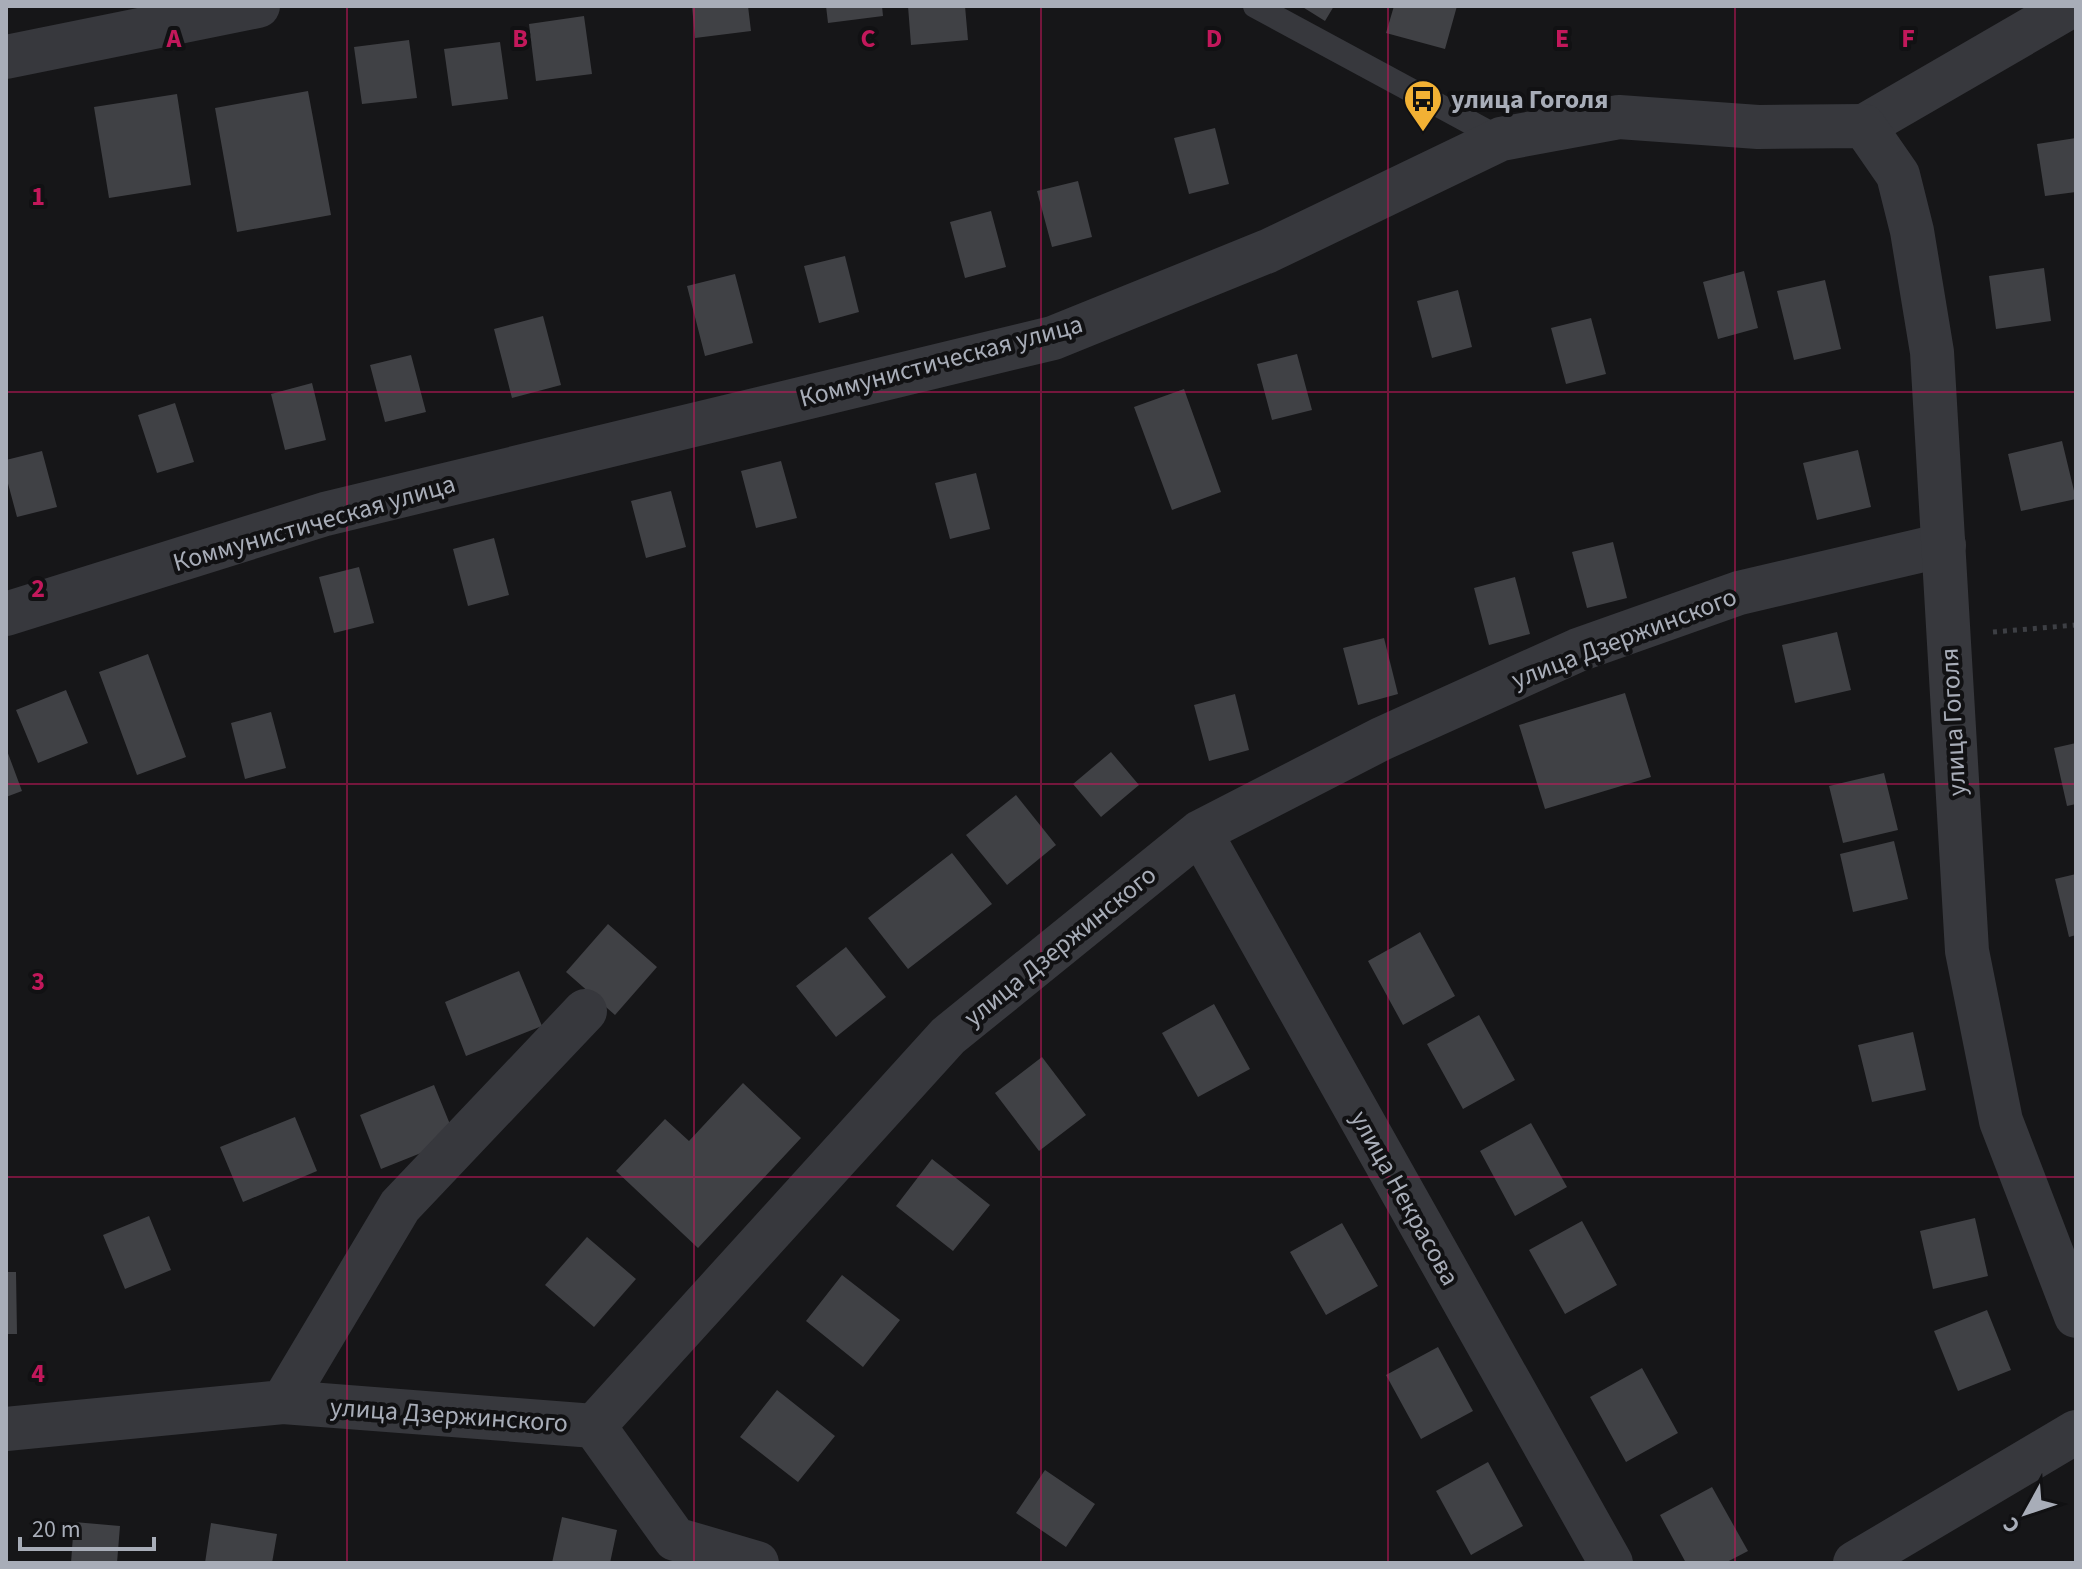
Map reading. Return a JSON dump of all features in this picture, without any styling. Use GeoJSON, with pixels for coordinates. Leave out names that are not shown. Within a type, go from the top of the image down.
{"type":"FeatureCollection","features":[{"type":"Feature","properties":{"kind":"street"},"geometry":{"type":"LineString","coordinates":[[6,57],[258,6]]}},
{"type":"Feature","properties":{"kind":"street"},"geometry":{"type":"LineString","coordinates":[[1864,126],[2071,6]]}},
{"type":"Feature","properties":{"kind":"street","name":"Коммунистическая улица"},"geometry":{"type":"LineString","coordinates":[[6,614],[325,514],[1053,338],[1268,251],[1501,139],[1619,117],[1758,127],[1864,126]]}},
{"type":"Feature","properties":{"kind":"street","name":"улица Гоголя"},"geometry":{"type":"LineString","coordinates":[[1864,126],[1898,175],[1912,231],[1932,352],[1967,951],[2001,1121],[2076,1316]]}},
{"type":"Feature","properties":{"kind":"street","name":"улица Дзержинского"},"geometry":{"type":"LineString","coordinates":[[6,1429],[283,1402],[594,1426],[948,1036],[1200,832],[1381,739],[1578,650],[1739,593],[1944,545]]}},
{"type":"Feature","properties":{"kind":"street","name":"улица Некрасова"},"geometry":{"type":"LineString","coordinates":[[1200,832],[1611,1563]]}},
{"type":"Feature","properties":{"kind":"street","name":"улица Дзержинского"},"geometry":{"type":"LineString","coordinates":[[283,1402],[400,1206],[585,1011]]}},
{"type":"Feature","properties":{"kind":"street"},"geometry":{"type":"LineString","coordinates":[[594,1426],[672,1551],[757,1563]]}},
{"type":"Feature","properties":{"kind":"street"},"geometry":{"type":"LineString","coordinates":[[1855,1563],[2076,1432]]}},
{"type":"Feature","properties":{"kind":"lane"},"geometry":{"type":"LineString","coordinates":[[1255,6],[1501,139]]}},
{"type":"Feature","properties":{"kind":"path"},"geometry":{"type":"LineString","coordinates":[[1949,636],[2076,625]]}},
{"type":"Feature","properties":{"kind":"building"},"geometry":{"type":"Polygon","coordinates":[[[692,6],[748,6],[751,31],[695,38],[692,6]]]}},
{"type":"Feature","properties":{"kind":"building"},"geometry":{"type":"Polygon","coordinates":[[[826,6],[882,6],[883,16],[828,23],[826,6]]]}},
{"type":"Feature","properties":{"kind":"building"},"geometry":{"type":"Polygon","coordinates":[[[908,6],[965,6],[968,40],[911,45],[908,6]]]}},
{"type":"Feature","properties":{"kind":"building"},"geometry":{"type":"Polygon","coordinates":[[[1301,6],[1334,6],[1325,21],[1301,6]]]}},
{"type":"Feature","properties":{"kind":"building"},"geometry":{"type":"Polygon","coordinates":[[[1394,6],[1457,6],[1445,49],[1386,33],[1394,6]]]}},
{"type":"Feature","properties":{"kind":"building"},"geometry":{"type":"Polygon","coordinates":[[[584,16],[592,74],[536,81],[529,24],[584,16]]]}},
{"type":"Feature","properties":{"kind":"building"},"geometry":{"type":"Polygon","coordinates":[[[409,40],[417,98],[362,104],[354,47],[409,40]]]}},
{"type":"Feature","properties":{"kind":"building"},"geometry":{"type":"Polygon","coordinates":[[[500,42],[508,99],[452,106],[444,49],[500,42]]]}},
{"type":"Feature","properties":{"kind":"building"},"geometry":{"type":"Polygon","coordinates":[[[308,91],[331,215],[237,232],[215,108],[308,91]]]}},
{"type":"Feature","properties":{"kind":"building"},"geometry":{"type":"Polygon","coordinates":[[[177,94],[191,185],[109,198],[94,107],[177,94]]]}},
{"type":"Feature","properties":{"kind":"building"},"geometry":{"type":"Polygon","coordinates":[[[1215,128],[1229,184],[1189,194],[1174,138],[1215,128]]]}},
{"type":"Feature","properties":{"kind":"building"},"geometry":{"type":"Polygon","coordinates":[[[2076,138],[2076,192],[2045,196],[2037,144],[2076,138]]]}},
{"type":"Feature","properties":{"kind":"building"},"geometry":{"type":"Polygon","coordinates":[[[1078,181],[1092,237],[1052,247],[1037,191],[1078,181]]]}},
{"type":"Feature","properties":{"kind":"building"},"geometry":{"type":"Polygon","coordinates":[[[991,211],[1006,267],[965,278],[950,222],[991,211]]]}},
{"type":"Feature","properties":{"kind":"building"},"geometry":{"type":"Polygon","coordinates":[[[845,256],[859,312],[819,323],[804,266],[845,256]]]}},
{"type":"Feature","properties":{"kind":"building"},"geometry":{"type":"Polygon","coordinates":[[[2044,268],[2051,321],[1996,329],[1989,276],[2044,268]]]}},
{"type":"Feature","properties":{"kind":"building"},"geometry":{"type":"Polygon","coordinates":[[[1744,271],[1758,328],[1718,339],[1703,282],[1744,271]]]}},
{"type":"Feature","properties":{"kind":"building"},"geometry":{"type":"Polygon","coordinates":[[[735,274],[753,343],[705,356],[687,286],[735,274]]]}},
{"type":"Feature","properties":{"kind":"building"},"geometry":{"type":"Polygon","coordinates":[[[1825,280],[1841,349],[1794,360],[1777,291],[1825,280]]]}},
{"type":"Feature","properties":{"kind":"building"},"geometry":{"type":"Polygon","coordinates":[[[1458,290],[1472,347],[1432,358],[1417,301],[1458,290]]]}},
{"type":"Feature","properties":{"kind":"building"},"geometry":{"type":"Polygon","coordinates":[[[543,316],[561,385],[512,398],[494,329],[543,316]]]}},
{"type":"Feature","properties":{"kind":"building"},"geometry":{"type":"Polygon","coordinates":[[[1591,318],[1606,374],[1566,384],[1551,328],[1591,318]]]}},
{"type":"Feature","properties":{"kind":"building"},"geometry":{"type":"Polygon","coordinates":[[[1297,354],[1312,410],[1272,420],[1257,364],[1297,354]]]}},
{"type":"Feature","properties":{"kind":"building"},"geometry":{"type":"Polygon","coordinates":[[[411,355],[426,412],[385,422],[370,365],[411,355]]]}},
{"type":"Feature","properties":{"kind":"building"},"geometry":{"type":"Polygon","coordinates":[[[312,383],[326,440],[285,450],[271,394],[312,383]]]}},
{"type":"Feature","properties":{"kind":"building"},"geometry":{"type":"Polygon","coordinates":[[[1184,389],[1221,492],[1172,510],[1134,407],[1184,389]]]}},
{"type":"Feature","properties":{"kind":"building"},"geometry":{"type":"Polygon","coordinates":[[[175,403],[194,462],[157,473],[138,415],[175,403]]]}},
{"type":"Feature","properties":{"kind":"building"},"geometry":{"type":"Polygon","coordinates":[[[2062,441],[2076,499],[2021,511],[2008,454],[2062,441]]]}},
{"type":"Feature","properties":{"kind":"building"},"geometry":{"type":"Polygon","coordinates":[[[1858,450],[1871,507],[1817,520],[1803,463],[1858,450]]]}},
{"type":"Feature","properties":{"kind":"building"},"geometry":{"type":"Polygon","coordinates":[[[42,451],[57,507],[17,517],[6,476],[6,460],[42,451]]]}},
{"type":"Feature","properties":{"kind":"building"},"geometry":{"type":"Polygon","coordinates":[[[781,461],[797,518],[756,528],[741,471],[781,461]]]}},
{"type":"Feature","properties":{"kind":"building"},"geometry":{"type":"Polygon","coordinates":[[[976,473],[990,529],[950,539],[935,483],[976,473]]]}},
{"type":"Feature","properties":{"kind":"building"},"geometry":{"type":"Polygon","coordinates":[[[671,491],[686,547],[646,558],[631,501],[671,491]]]}},
{"type":"Feature","properties":{"kind":"building"},"geometry":{"type":"Polygon","coordinates":[[[494,538],[509,595],[468,606],[453,549],[494,538]]]}},
{"type":"Feature","properties":{"kind":"building"},"geometry":{"type":"Polygon","coordinates":[[[1613,542],[1627,598],[1587,608],[1572,552],[1613,542]]]}},
{"type":"Feature","properties":{"kind":"building"},"geometry":{"type":"Polygon","coordinates":[[[359,567],[374,623],[334,633],[319,577],[359,567]]]}},
{"type":"Feature","properties":{"kind":"building"},"geometry":{"type":"Polygon","coordinates":[[[1515,577],[1530,634],[1489,645],[1474,588],[1515,577]]]}},
{"type":"Feature","properties":{"kind":"building"},"geometry":{"type":"Polygon","coordinates":[[[1837,632],[1851,690],[1795,703],[1782,645],[1837,632]]]}},
{"type":"Feature","properties":{"kind":"building"},"geometry":{"type":"Polygon","coordinates":[[[1384,638],[1398,694],[1358,705],[1343,648],[1384,638]]]}},
{"type":"Feature","properties":{"kind":"building"},"geometry":{"type":"Polygon","coordinates":[[[148,654],[186,757],[137,775],[99,672],[148,654]]]}},
{"type":"Feature","properties":{"kind":"building"},"geometry":{"type":"Polygon","coordinates":[[[66,690],[88,743],[38,763],[16,710],[66,690]]]}},
{"type":"Feature","properties":{"kind":"building"},"geometry":{"type":"Polygon","coordinates":[[[1625,693],[1651,777],[1545,809],[1519,725],[1625,693]]]}},
{"type":"Feature","properties":{"kind":"building"},"geometry":{"type":"Polygon","coordinates":[[[1235,694],[1249,750],[1209,761],[1194,705],[1235,694]]]}},
{"type":"Feature","properties":{"kind":"building"},"geometry":{"type":"Polygon","coordinates":[[[271,712],[286,768],[245,779],[231,723],[271,712]]]}},
{"type":"Feature","properties":{"kind":"building"},"geometry":{"type":"Polygon","coordinates":[[[2076,743],[2076,804],[2067,806],[2054,748],[2076,743]]]}},
{"type":"Feature","properties":{"kind":"building"},"geometry":{"type":"Polygon","coordinates":[[[6,748],[22,791],[6,797],[6,748]]]}},
{"type":"Feature","properties":{"kind":"building"},"geometry":{"type":"Polygon","coordinates":[[[1111,752],[1139,785],[1101,817],[1073,784],[1111,752]]]}},
{"type":"Feature","properties":{"kind":"building"},"geometry":{"type":"Polygon","coordinates":[[[1884,773],[1898,830],[1843,843],[1829,786],[1884,773]]]}},
{"type":"Feature","properties":{"kind":"building"},"geometry":{"type":"Polygon","coordinates":[[[1016,795],[1056,845],[1007,885],[966,835],[1016,795]]]}},
{"type":"Feature","properties":{"kind":"building"},"geometry":{"type":"Polygon","coordinates":[[[1894,841],[1908,899],[1853,912],[1840,854],[1894,841]]]}},
{"type":"Feature","properties":{"kind":"building"},"geometry":{"type":"Polygon","coordinates":[[[952,853],[992,904],[908,969],[868,918],[952,853]]]}},
{"type":"Feature","properties":{"kind":"building"},"geometry":{"type":"Polygon","coordinates":[[[2076,874],[2076,935],[2069,937],[2055,879],[2076,874]]]}},
{"type":"Feature","properties":{"kind":"building"},"geometry":{"type":"Polygon","coordinates":[[[608,924],[657,967],[615,1015],[566,972],[608,924]]]}},
{"type":"Feature","properties":{"kind":"building"},"geometry":{"type":"Polygon","coordinates":[[[1420,932],[1455,996],[1403,1025],[1368,961],[1420,932]]]}},
{"type":"Feature","properties":{"kind":"building"},"geometry":{"type":"Polygon","coordinates":[[[846,947],[886,997],[836,1037],[796,986],[846,947]]]}},
{"type":"Feature","properties":{"kind":"building"},"geometry":{"type":"Polygon","coordinates":[[[519,971],[542,1026],[466,1056],[445,1002],[519,971]]]}},
{"type":"Feature","properties":{"kind":"building"},"geometry":{"type":"Polygon","coordinates":[[[1214,1004],[1250,1069],[1198,1097],[1162,1033],[1214,1004]]]}},
{"type":"Feature","properties":{"kind":"building"},"geometry":{"type":"Polygon","coordinates":[[[1479,1015],[1515,1080],[1463,1109],[1427,1044],[1479,1015]]]}},
{"type":"Feature","properties":{"kind":"building"},"geometry":{"type":"Polygon","coordinates":[[[1913,1032],[1926,1090],[1872,1102],[1858,1045],[1913,1032]]]}},
{"type":"Feature","properties":{"kind":"building"},"geometry":{"type":"Polygon","coordinates":[[[1042,1057],[1086,1115],[1039,1151],[995,1093],[1042,1057]]]}},
{"type":"Feature","properties":{"kind":"building"},"geometry":{"type":"Polygon","coordinates":[[[743,1083],[801,1138],[698,1248],[616,1171],[665,1119],[689,1141],[743,1083]]]}},
{"type":"Feature","properties":{"kind":"building"},"geometry":{"type":"Polygon","coordinates":[[[434,1085],[456,1139],[381,1169],[360,1115],[434,1085]]]}},
{"type":"Feature","properties":{"kind":"building"},"geometry":{"type":"Polygon","coordinates":[[[295,1117],[317,1171],[243,1202],[220,1147],[295,1117]]]}},
{"type":"Feature","properties":{"kind":"building"},"geometry":{"type":"Polygon","coordinates":[[[1531,1123],[1567,1187],[1515,1216],[1480,1151],[1531,1123]]]}},
{"type":"Feature","properties":{"kind":"building"},"geometry":{"type":"Polygon","coordinates":[[[932,1159],[990,1205],[953,1251],[896,1206],[932,1159]]]}},
{"type":"Feature","properties":{"kind":"building"},"geometry":{"type":"Polygon","coordinates":[[[149,1216],[171,1270],[125,1289],[103,1235],[149,1216]]]}},
{"type":"Feature","properties":{"kind":"building"},"geometry":{"type":"Polygon","coordinates":[[[1975,1218],[1988,1276],[1933,1289],[1920,1231],[1975,1218]]]}},
{"type":"Feature","properties":{"kind":"building"},"geometry":{"type":"Polygon","coordinates":[[[1582,1221],[1617,1285],[1565,1314],[1529,1250],[1582,1221]]]}},
{"type":"Feature","properties":{"kind":"building"},"geometry":{"type":"Polygon","coordinates":[[[1342,1223],[1378,1286],[1326,1315],[1290,1252],[1342,1223]]]}},
{"type":"Feature","properties":{"kind":"building"},"geometry":{"type":"Polygon","coordinates":[[[587,1237],[636,1279],[594,1327],[545,1285],[587,1237]]]}},
{"type":"Feature","properties":{"kind":"building"},"geometry":{"type":"Polygon","coordinates":[[[6,1272],[16,1272],[17,1334],[6,1334],[6,1272]]]}},
{"type":"Feature","properties":{"kind":"building"},"geometry":{"type":"Polygon","coordinates":[[[842,1275],[900,1320],[863,1367],[806,1321],[842,1275]]]}},
{"type":"Feature","properties":{"kind":"building"},"geometry":{"type":"Polygon","coordinates":[[[1987,1310],[2011,1370],[1958,1391],[1934,1331],[1987,1310]]]}},
{"type":"Feature","properties":{"kind":"building"},"geometry":{"type":"Polygon","coordinates":[[[1438,1347],[1473,1411],[1421,1439],[1386,1375],[1438,1347]]]}},
{"type":"Feature","properties":{"kind":"building"},"geometry":{"type":"Polygon","coordinates":[[[1642,1368],[1678,1433],[1626,1462],[1590,1397],[1642,1368]]]}},
{"type":"Feature","properties":{"kind":"building"},"geometry":{"type":"Polygon","coordinates":[[[777,1390],[835,1436],[798,1482],[740,1437],[777,1390]]]}},
{"type":"Feature","properties":{"kind":"building"},"geometry":{"type":"Polygon","coordinates":[[[1488,1462],[1523,1526],[1471,1555],[1436,1491],[1488,1462]]]}},
{"type":"Feature","properties":{"kind":"building"},"geometry":{"type":"Polygon","coordinates":[[[1045,1470],[1095,1504],[1066,1547],[1016,1513],[1045,1470]]]}},
{"type":"Feature","properties":{"kind":"building"},"geometry":{"type":"Polygon","coordinates":[[[1712,1487],[1748,1551],[1725,1563],[1686,1563],[1660,1515],[1712,1487]]]}},
{"type":"Feature","properties":{"kind":"building"},"geometry":{"type":"Polygon","coordinates":[[[562,1517],[617,1530],[610,1563],[552,1563],[562,1517]]]}},
{"type":"Feature","properties":{"kind":"building"},"geometry":{"type":"Polygon","coordinates":[[[74,1522],[120,1526],[117,1563],[71,1563],[74,1522]]]}},
{"type":"Feature","properties":{"kind":"building"},"geometry":{"type":"Polygon","coordinates":[[[211,1523],[277,1534],[272,1563],[205,1563],[211,1523]]]}},
{"type":"Feature","properties":{"kind":"place","name":"улица Гоголя"},"geometry":{"type":"Point","coordinates":[1423,133]}}]}
